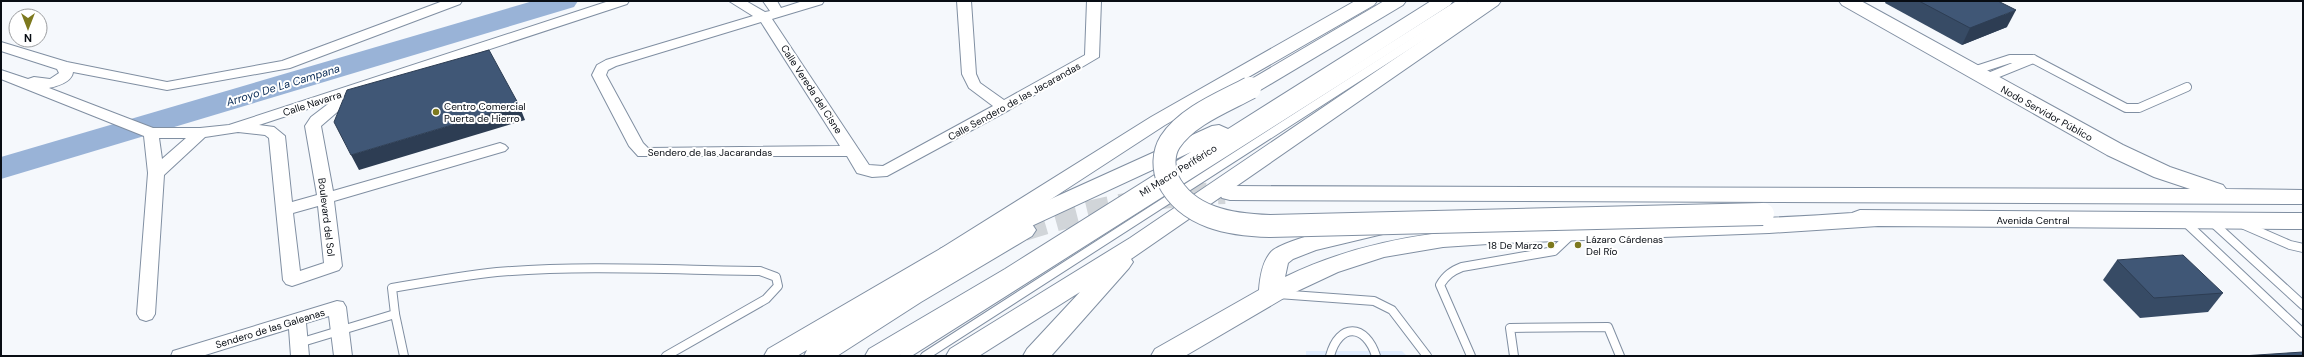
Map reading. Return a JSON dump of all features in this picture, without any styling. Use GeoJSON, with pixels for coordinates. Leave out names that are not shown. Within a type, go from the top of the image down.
{"type":"FeatureCollection","features":[{"type":"Feature","properties":{"kind":"main road"},"geometry":{"type":"LineString","coordinates":[[777,356],[948,255],[1158,121],[1368,1]]}},
{"type":"Feature","properties":{"kind":"main road","name":"Avenida Central"},"geometry":{"type":"LineString","coordinates":[[1397,1],[1184,127],[1171,141],[1164,156],[1165,172],[1178,196],[1200,211],[1229,222],[1270,226],[1763,214],[1875,219],[2236,222],[2303,221]]}},
{"type":"Feature","properties":{"kind":"main road"},"geometry":{"type":"LineString","coordinates":[[878,356],[1013,275],[1444,1]]}},
{"type":"Feature","properties":{"kind":"main road"},"geometry":{"type":"LineString","coordinates":[[959,356],[1138,244],[1492,1]]}},
{"type":"Feature","properties":{"kind":"main road","name":"Nodo Servidor Público"},"geometry":{"type":"LineString","coordinates":[[1848,1],[2115,150],[2162,172],[2206,188],[2258,196]]}},
{"type":"Feature","properties":{"kind":"main road"},"geometry":{"type":"LineString","coordinates":[[948,255],[1298,95]]}},
{"type":"Feature","properties":{"kind":"main road"},"geometry":{"type":"LineString","coordinates":[[1230,193],[2303,197]]}},
{"type":"Feature","properties":{"kind":"main road"},"geometry":{"type":"LineString","coordinates":[[1271,294],[1273,271],[1279,256],[1298,247],[1444,214],[1580,195]]}},
{"type":"Feature","properties":{"kind":"main road"},"geometry":{"type":"LineString","coordinates":[[1164,356],[1271,294],[1332,265],[1404,244],[1479,237],[1775,227],[1875,219]]}},
{"type":"Feature","properties":{"kind":"main road"},"geometry":{"type":"LineString","coordinates":[[817,356],[912,296],[1024,230]]}},
{"type":"Feature","properties":{"kind":"main road"},"geometry":{"type":"LineString","coordinates":[[1036,356],[1138,244]]}},
{"type":"Feature","properties":{"kind":"street"},"geometry":{"type":"LineString","coordinates":[[1,46],[64,66],[167,86],[285,65],[454,1]]}},
{"type":"Feature","properties":{"kind":"street","name":"Calle Navarra"},"geometry":{"type":"LineString","coordinates":[[2,74],[142,129],[200,133],[231,129],[622,1]]}},
{"type":"Feature","properties":{"kind":"street","name":"Calle Vereda del Cisne"},"geometry":{"type":"LineString","coordinates":[[736,1],[771,15]]}},
{"type":"Feature","properties":{"kind":"street","name":"Calle Vereda del Cisne"},"geometry":{"type":"LineString","coordinates":[[770,1],[771,15],[863,169],[868,172],[887,171]]}},
{"type":"Feature","properties":{"kind":"street"},"geometry":{"type":"LineString","coordinates":[[771,15],[817,1]]}},
{"type":"Feature","properties":{"kind":"street"},"geometry":{"type":"LineString","coordinates":[[964,1],[969,74],[974,85],[1004,107]]}},
{"type":"Feature","properties":{"kind":"street","name":"Calle Sendero de las Jacarandas"},"geometry":{"type":"LineString","coordinates":[[887,171],[1092,57],[1094,1]]}},
{"type":"Feature","properties":{"kind":"street","name":"Sendero de las Jacarandas"},"geometry":{"type":"LineString","coordinates":[[771,15],[612,63],[602,68],[599,76],[637,146],[644,153],[852,151]]}},
{"type":"Feature","properties":{"kind":"street"},"geometry":{"type":"LineString","coordinates":[[2,74],[16,74],[40,83],[52,84],[66,74],[64,66]]}},
{"type":"Feature","properties":{"kind":"street","name":"Boulevard del Sol"},"geometry":{"type":"LineString","coordinates":[[231,129],[269,130],[277,136],[292,280],[333,266],[326,199],[312,126],[316,120],[336,103],[372,84]]}},
{"type":"Feature","properties":{"kind":"street"},"geometry":{"type":"LineString","coordinates":[[142,129],[156,173],[146,314]]}},
{"type":"Feature","properties":{"kind":"street"},"geometry":{"type":"LineString","coordinates":[[156,173],[200,133]]}},
{"type":"Feature","properties":{"kind":"street"},"geometry":{"type":"LineString","coordinates":[[284,210],[500,148]]}},
{"type":"Feature","properties":{"kind":"street","name":"Sendero de las Galeanas"},"geometry":{"type":"LineString","coordinates":[[180,356],[337,307],[340,331]]}},
{"type":"Feature","properties":{"kind":"street"},"geometry":{"type":"LineString","coordinates":[[297,319],[299,349]]}},
{"type":"Feature","properties":{"kind":"street"},"geometry":{"type":"LineString","coordinates":[[340,331],[343,356]]}},
{"type":"Feature","properties":{"kind":"lane","name":"Mi Macro Periférico"},"geometry":{"type":"LineString","coordinates":[[904,356],[1464,1]]}},
{"type":"Feature","properties":{"kind":"lane","name":"Mi Macro Periférico"},"geometry":{"type":"LineString","coordinates":[[925,356],[1477,1]]}},
{"type":"Feature","properties":{"kind":"lane"},"geometry":{"type":"LineString","coordinates":[[1979,74],[2000,61],[2017,57],[2033,59],[2126,108],[2132,109],[2139,108],[2187,87]]}},
{"type":"Feature","properties":{"kind":"lane"},"geometry":{"type":"LineString","coordinates":[[1979,74],[2033,59]]}},
{"type":"Feature","properties":{"kind":"lane"},"geometry":{"type":"LineString","coordinates":[[2184,221],[2303,334]]}},
{"type":"Feature","properties":{"kind":"lane"},"geometry":{"type":"LineString","coordinates":[[2211,221],[2303,305]]}},
{"type":"Feature","properties":{"kind":"lane"},"geometry":{"type":"LineString","coordinates":[[2236,222],[2303,248]]}},
{"type":"Feature","properties":{"kind":"lane"},"geometry":{"type":"LineString","coordinates":[[1471,356],[1440,285],[1444,278],[1462,267],[1554,251],[1573,233]]}},
{"type":"Feature","properties":{"kind":"lane"},"geometry":{"type":"LineString","coordinates":[[404,356],[395,314],[392,288],[461,276],[527,271],[760,271],[776,277],[778,286],[766,299],[666,356]]}},
{"type":"Feature","properties":{"kind":"lane"},"geometry":{"type":"LineString","coordinates":[[1271,294],[1312,298],[1350,298],[1374,302],[1392,310],[1427,356]]}},
{"type":"Feature","properties":{"kind":"lane"},"geometry":{"type":"LineString","coordinates":[[299,349],[340,331],[395,314]]}},
{"type":"Feature","properties":{"kind":"lane"},"geometry":{"type":"LineString","coordinates":[[1514,356],[1510,328],[1608,327],[1620,356]]}},
{"type":"Feature","properties":{"kind":"lane"},"geometry":{"type":"LineString","coordinates":[[1330,356],[1331,344],[1335,338],[1341,333],[1352,331],[1366,335],[1372,342],[1376,356]]}},
{"type":"Feature","properties":{"kind":"shaded area"},"geometry":{"type":"Polygon","coordinates":[[[1306,351],[1402,351],[1407,356],[1306,356],[1306,351]]]}},
{"type":"Feature","properties":{"kind":"building"},"geometry":{"type":"Polygon","coordinates":[[[1919,1],[1998,1],[2016,10],[1970,28],[1919,1]]]}},
{"type":"Feature","properties":{"kind":"building","name":"Centro Comercial Puerta de Hierro"},"geometry":{"type":"Polygon","coordinates":[[[489,50],[519,105],[351,155],[334,122],[347,90],[489,50]]]}},
{"type":"Feature","properties":{"kind":"building"},"geometry":{"type":"Polygon","coordinates":[[[2183,255],[2223,293],[2154,298],[2117,260],[2183,255]]]}},
{"type":"Feature","properties":{"kind":"building"},"geometry":{"type":"Polygon","coordinates":[[[2303,352],[2303,356],[2242,356],[2303,352]]]}},
{"type":"Feature","properties":{"kind":"waterway","name":"Arroyo De La Campana"},"geometry":{"type":"LineString","coordinates":[[1,168],[236,97],[564,1]]}},
{"type":"Feature","properties":{"kind":"tunnel"},"geometry":{"type":"LineString","coordinates":[[1024,230],[1049,222],[1123,204],[1199,194],[1225,193]]}},
{"type":"Feature","properties":{"kind":"place","name":"Centro Comercial Puerta de Hierro"},"geometry":{"type":"Point","coordinates":[436,112]}},
{"type":"Feature","properties":{"kind":"place","name":"18 De Marzo"},"geometry":{"type":"Point","coordinates":[1551,245]}},
{"type":"Feature","properties":{"kind":"place","name":"Lázaro Cárdenas Del Río"},"geometry":{"type":"Point","coordinates":[1578,245]}}]}
